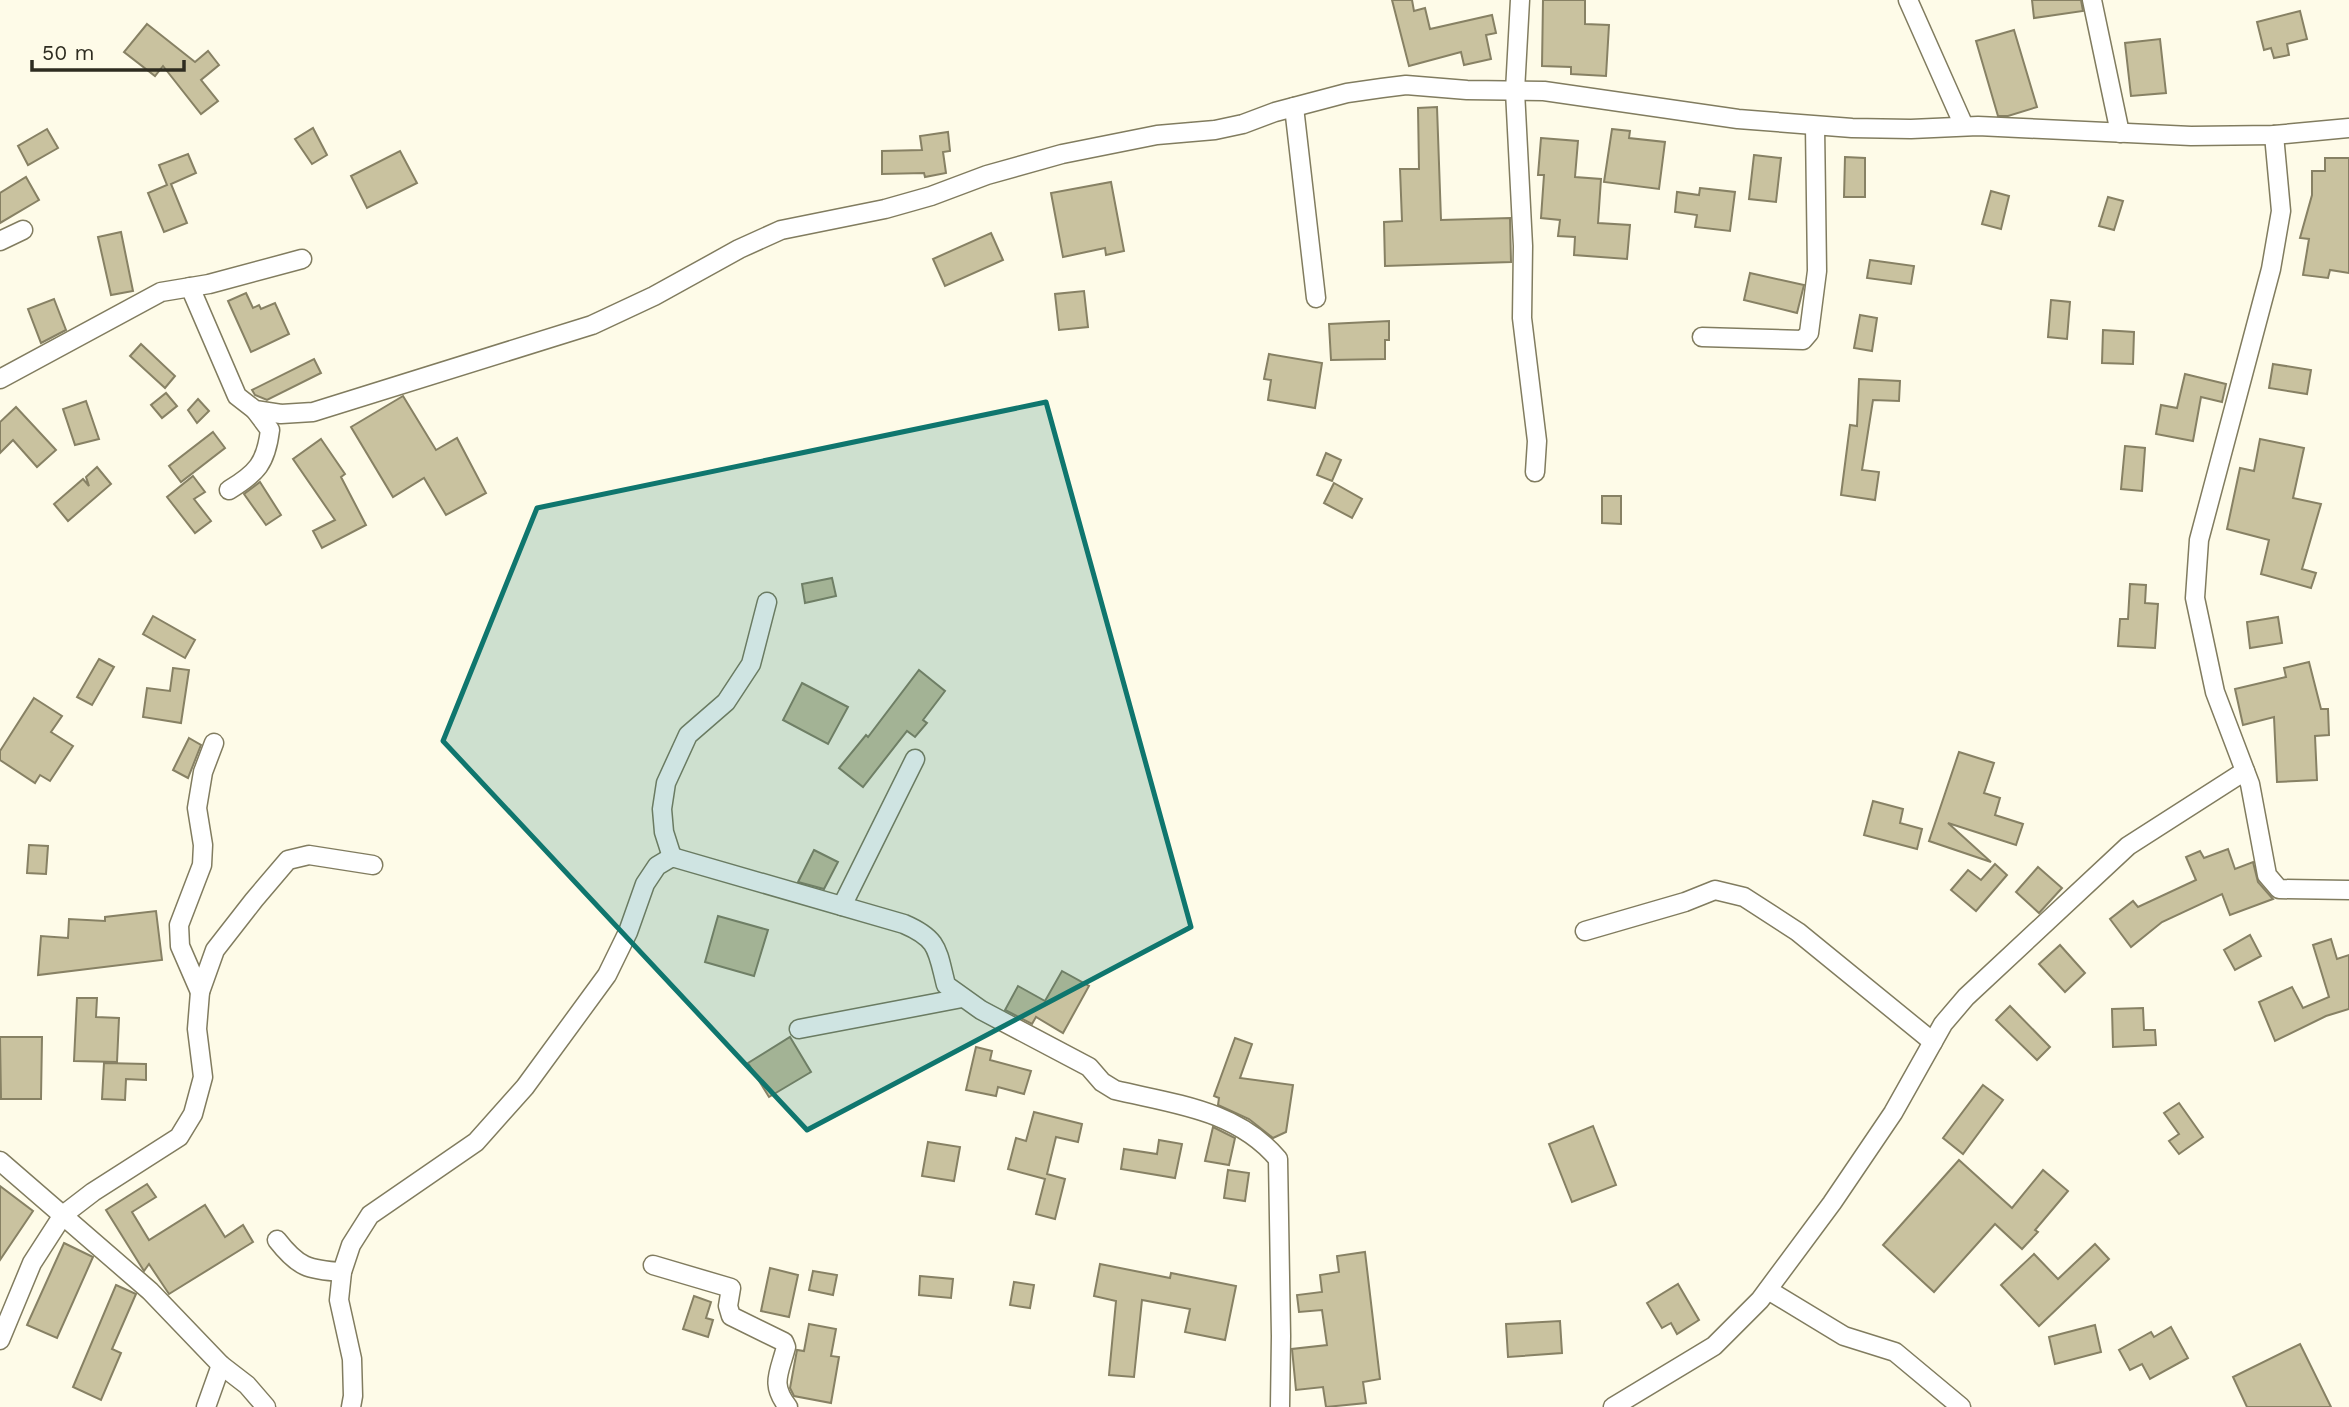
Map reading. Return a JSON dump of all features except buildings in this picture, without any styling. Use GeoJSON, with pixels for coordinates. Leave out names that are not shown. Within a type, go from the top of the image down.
{"type":"FeatureCollection","features":[{"type":"Feature","properties":{"kind":"street"},"geometry":{"type":"LineString","coordinates":[[1520,0],[1515,91],[1523,246],[1522,318],[1537,441],[1535,472]]}},
{"type":"Feature","properties":{"kind":"street"},"geometry":{"type":"LineString","coordinates":[[1908,0],[1964,126]]}},
{"type":"Feature","properties":{"kind":"street"},"geometry":{"type":"LineString","coordinates":[[2092,0],[2120,133]]}},
{"type":"Feature","properties":{"kind":"street"},"geometry":{"type":"LineString","coordinates":[[255,410],[281,414],[313,412],[592,325],[781,230],[885,209],[1062,154],[1157,135],[1214,130],[1347,93],[1406,85],[1467,90],[1544,91],[1738,119],[1815,126],[1911,129],[1964,126],[2120,133],[2274,135],[2349,128]]}},
{"type":"Feature","properties":{"kind":"street"},"geometry":{"type":"LineString","coordinates":[[1294,107],[1316,298]]}},
{"type":"Feature","properties":{"kind":"street"},"geometry":{"type":"LineString","coordinates":[[1702,337],[1803,340],[1809,333],[1817,271],[1815,126]]}},
{"type":"Feature","properties":{"kind":"street"},"geometry":{"type":"LineString","coordinates":[[2274,135],[2281,211],[2271,269],[2199,540],[2195,598],[2215,692],[2250,784],[2267,874],[2278,889],[2349,890]]}},
{"type":"Feature","properties":{"kind":"street"},"geometry":{"type":"LineString","coordinates":[[0,241],[23,230]]}},
{"type":"Feature","properties":{"kind":"street"},"geometry":{"type":"LineString","coordinates":[[0,379],[161,292],[209,284],[302,259]]}},
{"type":"Feature","properties":{"kind":"street"},"geometry":{"type":"LineString","coordinates":[[190,286],[237,396],[255,410],[270,430],[267,453],[250,477],[229,490]]}},
{"type":"Feature","properties":{"kind":"street"},"geometry":{"type":"LineString","coordinates":[[673,857],[664,832],[662,808],[666,783],[688,736],[726,702],[751,664],[767,602]]}},
{"type":"Feature","properties":{"kind":"street"},"geometry":{"type":"LineString","coordinates":[[200,992],[180,946],[179,925],[202,865],[197,808],[203,772],[214,743]]}},
{"type":"Feature","properties":{"kind":"street"},"geometry":{"type":"LineString","coordinates":[[842,906],[915,759]]}},
{"type":"Feature","properties":{"kind":"street"},"geometry":{"type":"LineString","coordinates":[[1613,1407],[1714,1346],[1760,1300],[1893,1113],[1943,1024],[1966,997],[2128,846],[2245,771]]}},
{"type":"Feature","properties":{"kind":"street"},"geometry":{"type":"LineString","coordinates":[[0,1340],[32,1263],[63,1215],[93,1192],[179,1137],[193,1114],[203,1077],[197,1029],[200,992],[215,950],[288,860],[309,855],[373,865]]}},
{"type":"Feature","properties":{"kind":"street"},"geometry":{"type":"LineString","coordinates":[[351,1407],[352,1359],[339,1300],[342,1272],[351,1245],[370,1215],[476,1142],[525,1087],[607,975],[628,932],[645,884],[657,866],[673,857],[904,923],[923,932],[936,947],[946,985],[981,1010],[1089,1067],[1101,1082],[1115,1090],[1220,1115],[1266,1143],[1278,1159],[1280,1407]]}},
{"type":"Feature","properties":{"kind":"street"},"geometry":{"type":"LineString","coordinates":[[1585,931],[1685,902],[1715,890],[1744,897],[1798,932],[1933,1042]]}},
{"type":"Feature","properties":{"kind":"street"},"geometry":{"type":"LineString","coordinates":[[799,1029],[962,998]]}},
{"type":"Feature","properties":{"kind":"street"},"geometry":{"type":"LineString","coordinates":[[0,1161],[150,1292],[221,1366],[247,1385],[266,1407]]}},
{"type":"Feature","properties":{"kind":"street"},"geometry":{"type":"LineString","coordinates":[[277,1240],[292,1259],[317,1270],[342,1272]]}},
{"type":"Feature","properties":{"kind":"street"},"geometry":{"type":"LineString","coordinates":[[653,1265],[731,1288],[731,1316],[784,1342],[786,1347],[777,1383],[778,1394],[788,1407]]}},
{"type":"Feature","properties":{"kind":"street"},"geometry":{"type":"LineString","coordinates":[[1768,1290],[1844,1336],[1895,1352],[1961,1407]]}},
{"type":"Feature","properties":{"kind":"street"},"geometry":{"type":"LineString","coordinates":[[206,1407],[221,1366]]}},
{"type":"Feature","properties":{"kind":"highlighted area"},"geometry":{"type":"Polygon","coordinates":[[[1046,402],[1191,927],[807,1130],[443,741],[537,508],[1046,402]]]}}]}
